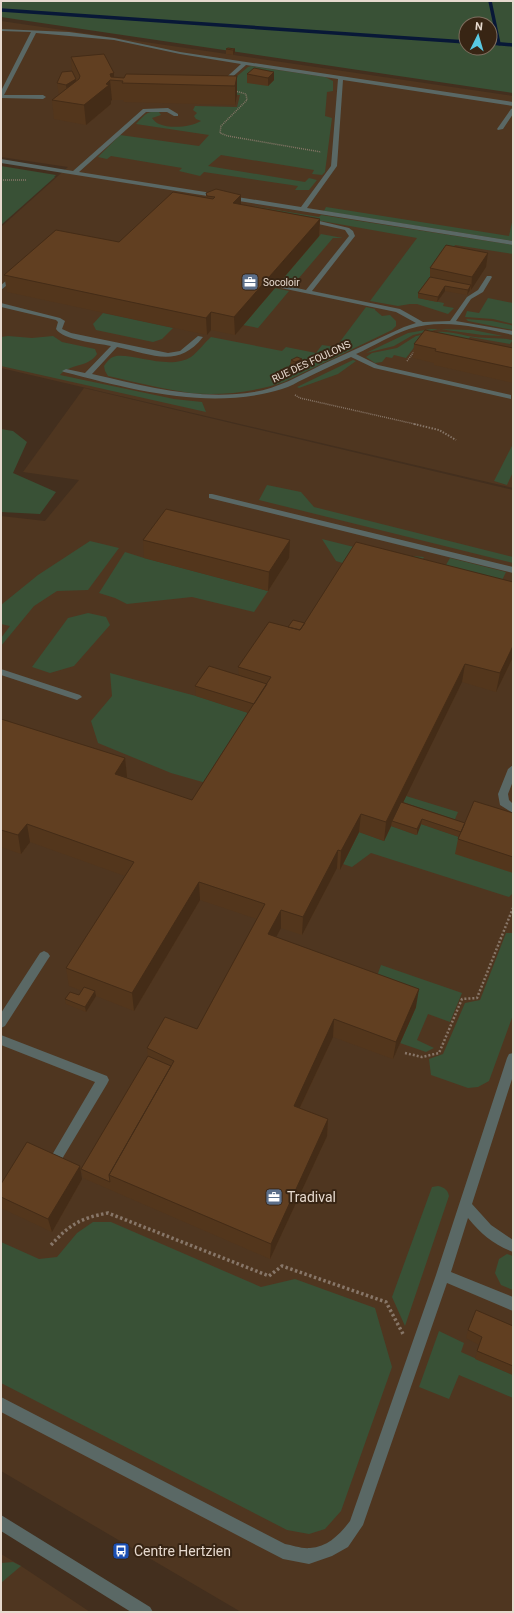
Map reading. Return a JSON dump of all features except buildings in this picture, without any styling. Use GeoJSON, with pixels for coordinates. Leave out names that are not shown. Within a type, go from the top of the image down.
{"type":"FeatureCollection","features":[{"type":"Feature","properties":{"kind":"street"},"geometry":{"type":"LineString","coordinates":[[1,30],[76,34],[156,46],[180,53],[513,104]]}},
{"type":"Feature","properties":{"kind":"street"},"geometry":{"type":"LineString","coordinates":[[34,31],[1,96],[43,97]]}},
{"type":"Feature","properties":{"kind":"street"},"geometry":{"type":"LineString","coordinates":[[217,89],[245,63]]}},
{"type":"Feature","properties":{"kind":"street"},"geometry":{"type":"LineString","coordinates":[[303,209],[334,166],[341,78]]}},
{"type":"Feature","properties":{"kind":"street"},"geometry":{"type":"LineString","coordinates":[[75,172],[145,110],[168,110],[176,115]]}},
{"type":"Feature","properties":{"kind":"street"},"geometry":{"type":"LineString","coordinates":[[500,130],[513,110]]}},
{"type":"Feature","properties":{"kind":"street"},"geometry":{"type":"LineString","coordinates":[[1,161],[513,243]]}},
{"type":"Feature","properties":{"kind":"street"},"geometry":{"type":"LineString","coordinates":[[296,218],[347,229],[351,232],[352,236],[308,292]]}},
{"type":"Feature","properties":{"kind":"street"},"geometry":{"type":"LineString","coordinates":[[1,288],[23,269]]}},
{"type":"Feature","properties":{"kind":"street"},"geometry":{"type":"LineString","coordinates":[[452,322],[469,298],[481,292],[489,277]]}},
{"type":"Feature","properties":{"kind":"street"},"geometry":{"type":"LineString","coordinates":[[283,287],[398,310],[420,323]]}},
{"type":"Feature","properties":{"kind":"street"},"geometry":{"type":"LineString","coordinates":[[1,305],[58,319],[62,321],[59,329],[61,332],[69,335],[173,355],[185,352],[200,337]]}},
{"type":"Feature","properties":{"kind":"street","name":"RUE DES FOULONS"},"geometry":{"type":"LineString","coordinates":[[66,370],[190,396],[206,398],[249,396],[281,387],[406,328],[420,323],[439,321],[452,322],[513,333]]}},
{"type":"Feature","properties":{"kind":"street"},"geometry":{"type":"LineString","coordinates":[[87,375],[116,344]]}},
{"type":"Feature","properties":{"kind":"street"},"geometry":{"type":"LineString","coordinates":[[351,354],[376,367],[508,397]]}},
{"type":"Feature","properties":{"kind":"street"},"geometry":{"type":"LineString","coordinates":[[212,496],[513,570]]}},
{"type":"Feature","properties":{"kind":"street"},"geometry":{"type":"LineString","coordinates":[[1,672],[77,698]]}},
{"type":"Feature","properties":{"kind":"street"},"geometry":{"type":"LineString","coordinates":[[513,768],[503,794],[504,802],[513,809]]}},
{"type":"Feature","properties":{"kind":"street"},"geometry":{"type":"LineString","coordinates":[[1,1023],[44,956]]}},
{"type":"Feature","properties":{"kind":"street"},"geometry":{"type":"LineString","coordinates":[[1,1040],[103,1080],[58,1154]]}},
{"type":"Feature","properties":{"kind":"street"},"geometry":{"type":"LineString","coordinates":[[1,1404],[283,1551],[309,1556],[327,1551],[343,1542],[356,1525],[443,1275],[513,1058]]}},
{"type":"Feature","properties":{"kind":"street"},"geometry":{"type":"LineString","coordinates":[[465,1205],[486,1230],[501,1241],[513,1246]]}},
{"type":"Feature","properties":{"kind":"street"},"geometry":{"type":"LineString","coordinates":[[443,1275],[513,1304]]}},
{"type":"Feature","properties":{"kind":"street"},"geometry":{"type":"LineString","coordinates":[[1,1522],[145,1612]]}},
{"type":"Feature","properties":{"kind":"path"},"geometry":{"type":"LineString","coordinates":[[217,89],[240,92],[246,94],[247,97],[247,100],[243,105],[221,126],[220,133],[228,136],[335,154]]}},
{"type":"Feature","properties":{"kind":"path"},"geometry":{"type":"LineString","coordinates":[[1,180],[29,180]]}},
{"type":"Feature","properties":{"kind":"path"},"geometry":{"type":"LineString","coordinates":[[398,372],[416,348]]}},
{"type":"Feature","properties":{"kind":"path"},"geometry":{"type":"LineString","coordinates":[[281,387],[300,398],[439,430],[456,440]]}},
{"type":"Feature","properties":{"kind":"path"},"geometry":{"type":"LineString","coordinates":[[405,1053],[422,1057],[439,1053],[462,999],[477,998],[513,908]]}},
{"type":"Feature","properties":{"kind":"path"},"geometry":{"type":"LineString","coordinates":[[51,1245],[65,1228],[82,1218],[108,1213],[269,1276],[282,1266],[386,1302],[403,1335]]}},
{"type":"Feature","properties":{"kind":"shaded area"},"geometry":{"type":"Polygon","coordinates":[[[1,21],[513,96],[513,488],[1,368],[1,227],[68,167],[1,157],[1,21]]]}},
{"type":"Feature","properties":{"kind":"shaded area"},"geometry":{"type":"Polygon","coordinates":[[[84,388],[513,490],[513,1612],[241,1612],[1,1471],[1,516],[45,521],[79,480],[23,472],[84,388]]]}},
{"type":"Feature","properties":{"kind":"shaded area"},"geometry":{"type":"Polygon","coordinates":[[[1,1554],[21,1566],[90,1612],[1,1612],[1,1554]]]}},
{"type":"Feature","properties":{"kind":"green space"},"geometry":{"type":"Polygon","coordinates":[[[1,1],[513,1],[513,93],[1,17],[1,1]]]}},
{"type":"Feature","properties":{"kind":"green space"},"geometry":{"type":"Polygon","coordinates":[[[251,66],[325,77],[333,81],[333,91],[327,92],[325,116],[332,118],[325,172],[322,175],[312,174],[314,170],[221,155],[208,166],[305,182],[309,178],[317,180],[309,190],[295,190],[298,186],[204,172],[200,176],[179,171],[182,168],[111,156],[107,159],[98,157],[120,135],[199,146],[209,135],[136,124],[146,114],[151,112],[159,112],[161,115],[152,118],[158,124],[175,127],[186,126],[201,121],[196,119],[194,116],[197,113],[193,110],[195,106],[237,107],[240,95],[221,94],[223,88],[251,66]]]}},
{"type":"Feature","properties":{"kind":"green space"},"geometry":{"type":"Polygon","coordinates":[[[1,166],[56,175],[1,225],[1,166]]]}},
{"type":"Feature","properties":{"kind":"green space"},"geometry":{"type":"Polygon","coordinates":[[[252,206],[319,217],[321,215],[513,245],[513,254],[455,245],[418,298],[444,303],[443,306],[454,308],[448,314],[417,304],[398,306],[370,301],[417,238],[260,210],[249,210],[252,206]]]}},
{"type":"Feature","properties":{"kind":"green space"},"geometry":{"type":"Polygon","coordinates":[[[326,207],[509,236],[513,218],[513,241],[324,211],[326,207]]]}},
{"type":"Feature","properties":{"kind":"green space"},"geometry":{"type":"Polygon","coordinates":[[[321,234],[343,238],[333,238],[293,285],[280,282],[321,234]]]}},
{"type":"Feature","properties":{"kind":"green space"},"geometry":{"type":"Polygon","coordinates":[[[275,288],[289,291],[258,328],[243,325],[275,288]]]}},
{"type":"Feature","properties":{"kind":"green space"},"geometry":{"type":"Polygon","coordinates":[[[488,298],[513,303],[513,324],[493,319],[465,317],[467,311],[479,313],[488,298]]]}},
{"type":"Feature","properties":{"kind":"green space"},"geometry":{"type":"Polygon","coordinates":[[[366,307],[375,309],[382,316],[390,315],[396,321],[396,326],[392,330],[284,382],[249,391],[214,394],[190,393],[108,376],[105,371],[104,366],[107,362],[111,358],[117,356],[126,356],[159,362],[181,361],[194,355],[211,337],[282,351],[286,347],[316,353],[322,345],[336,347],[366,307]]]}},
{"type":"Feature","properties":{"kind":"green space"},"geometry":{"type":"Polygon","coordinates":[[[103,313],[173,328],[162,339],[153,342],[96,330],[93,324],[103,313]]]}},
{"type":"Feature","properties":{"kind":"green space"},"geometry":{"type":"Polygon","coordinates":[[[466,319],[492,321],[511,325],[513,326],[513,330],[468,321],[466,319]]]}},
{"type":"Feature","properties":{"kind":"green space"},"geometry":{"type":"Polygon","coordinates":[[[438,329],[413,335],[394,346],[366,353],[408,333],[438,329]]]}},
{"type":"Feature","properties":{"kind":"green space"},"geometry":{"type":"Polygon","coordinates":[[[441,329],[473,330],[503,336],[482,335],[441,329]]]}},
{"type":"Feature","properties":{"kind":"green space"},"geometry":{"type":"Polygon","coordinates":[[[437,332],[449,332],[474,337],[513,340],[510,344],[470,337],[462,349],[419,341],[406,358],[394,355],[392,358],[386,357],[382,362],[375,363],[366,357],[372,353],[397,348],[416,336],[437,332]]]}},
{"type":"Feature","properties":{"kind":"green space"},"geometry":{"type":"Polygon","coordinates":[[[8,336],[32,338],[53,336],[62,342],[95,349],[97,354],[89,362],[64,371],[60,375],[174,399],[202,402],[206,412],[1,366],[1,337],[8,336]]]}},
{"type":"Feature","properties":{"kind":"green space"},"geometry":{"type":"Polygon","coordinates":[[[353,360],[356,361],[338,374],[299,388],[297,387],[353,360]]]}},
{"type":"Feature","properties":{"kind":"green space"},"geometry":{"type":"Polygon","coordinates":[[[1,429],[13,431],[27,442],[13,473],[56,492],[40,514],[1,512],[1,429]]]}},
{"type":"Feature","properties":{"kind":"green space"},"geometry":{"type":"Polygon","coordinates":[[[513,444],[513,472],[507,485],[494,481],[513,444]]]}},
{"type":"Feature","properties":{"kind":"green space"},"geometry":{"type":"Polygon","coordinates":[[[267,485],[301,492],[314,507],[513,557],[513,563],[259,500],[267,485]]]}},
{"type":"Feature","properties":{"kind":"green space"},"geometry":{"type":"Polygon","coordinates":[[[322,539],[378,553],[424,557],[414,576],[352,566],[336,561],[322,539]]]}},
{"type":"Feature","properties":{"kind":"green space"},"geometry":{"type":"Polygon","coordinates":[[[90,541],[119,548],[88,590],[57,591],[34,606],[1,646],[1,638],[10,626],[1,624],[1,605],[38,575],[90,541]]]}},
{"type":"Feature","properties":{"kind":"green space"},"geometry":{"type":"Polygon","coordinates":[[[125,552],[268,591],[254,612],[192,597],[127,604],[99,593],[125,552]]]}},
{"type":"Feature","properties":{"kind":"green space"},"geometry":{"type":"Polygon","coordinates":[[[450,558],[506,572],[494,597],[436,582],[450,558]]]}},
{"type":"Feature","properties":{"kind":"green space"},"geometry":{"type":"Polygon","coordinates":[[[88,613],[106,617],[110,625],[74,666],[50,673],[32,667],[68,618],[88,613]]]}},
{"type":"Feature","properties":{"kind":"green space"},"geometry":{"type":"Polygon","coordinates":[[[110,673],[196,696],[258,716],[213,785],[171,773],[98,743],[91,721],[112,696],[110,673]]]}},
{"type":"Feature","properties":{"kind":"green space"},"geometry":{"type":"Polygon","coordinates":[[[406,796],[458,812],[453,824],[401,807],[406,796]]]}},
{"type":"Feature","properties":{"kind":"green space"},"geometry":{"type":"Polygon","coordinates":[[[421,824],[462,838],[513,873],[513,893],[509,897],[371,853],[352,867],[343,864],[359,832],[384,841],[391,826],[416,835],[421,824]]]}},
{"type":"Feature","properties":{"kind":"green space"},"geometry":{"type":"Polygon","coordinates":[[[506,933],[513,933],[513,1015],[489,1081],[478,1087],[468,1088],[431,1075],[429,1059],[443,1054],[465,1003],[480,1000],[506,933]]]}},
{"type":"Feature","properties":{"kind":"green space"},"geometry":{"type":"Polygon","coordinates":[[[381,965],[462,993],[450,1022],[428,1014],[417,1040],[434,1048],[426,1052],[400,1043],[416,1007],[372,990],[381,965]]]}},
{"type":"Feature","properties":{"kind":"green space"},"geometry":{"type":"Polygon","coordinates":[[[438,1186],[445,1189],[449,1196],[405,1326],[392,1297],[432,1187],[438,1186]]]}},
{"type":"Feature","properties":{"kind":"green space"},"geometry":{"type":"Polygon","coordinates":[[[93,1222],[111,1222],[261,1287],[295,1279],[375,1308],[392,1367],[341,1511],[325,1529],[309,1534],[287,1530],[1,1383],[1,1242],[39,1259],[57,1257],[77,1233],[93,1222]]]}},
{"type":"Feature","properties":{"kind":"green space"},"geometry":{"type":"Polygon","coordinates":[[[507,1254],[513,1256],[513,1290],[501,1285],[495,1273],[499,1259],[507,1254]]]}},
{"type":"Feature","properties":{"kind":"green space"},"geometry":{"type":"Polygon","coordinates":[[[439,1331],[464,1343],[461,1352],[513,1375],[513,1398],[459,1375],[449,1399],[419,1387],[439,1331]]]}},
{"type":"Feature","properties":{"kind":"green space"},"geometry":{"type":"Polygon","coordinates":[[[13,1562],[21,1566],[1,1583],[1,1563],[13,1562]]]}},
{"type":"Feature","properties":{"kind":"waterway"},"geometry":{"type":"LineString","coordinates":[[490,1],[499,44]]}},
{"type":"Feature","properties":{"kind":"waterway"},"geometry":{"type":"LineString","coordinates":[[1,10],[458,41]]}},
{"type":"Feature","properties":{"kind":"waterway"},"geometry":{"type":"LineString","coordinates":[[499,44],[513,45]]}},
{"type":"Feature","properties":{"kind":"place","name":"Socoloir"},"geometry":{"type":"Point","coordinates":[250,282]}},
{"type":"Feature","properties":{"kind":"place","name":"Tradival"},"geometry":{"type":"Point","coordinates":[274,1197]}},
{"type":"Feature","properties":{"kind":"place","name":"Centre Hertzien"},"geometry":{"type":"Point","coordinates":[121,1551]}}]}
